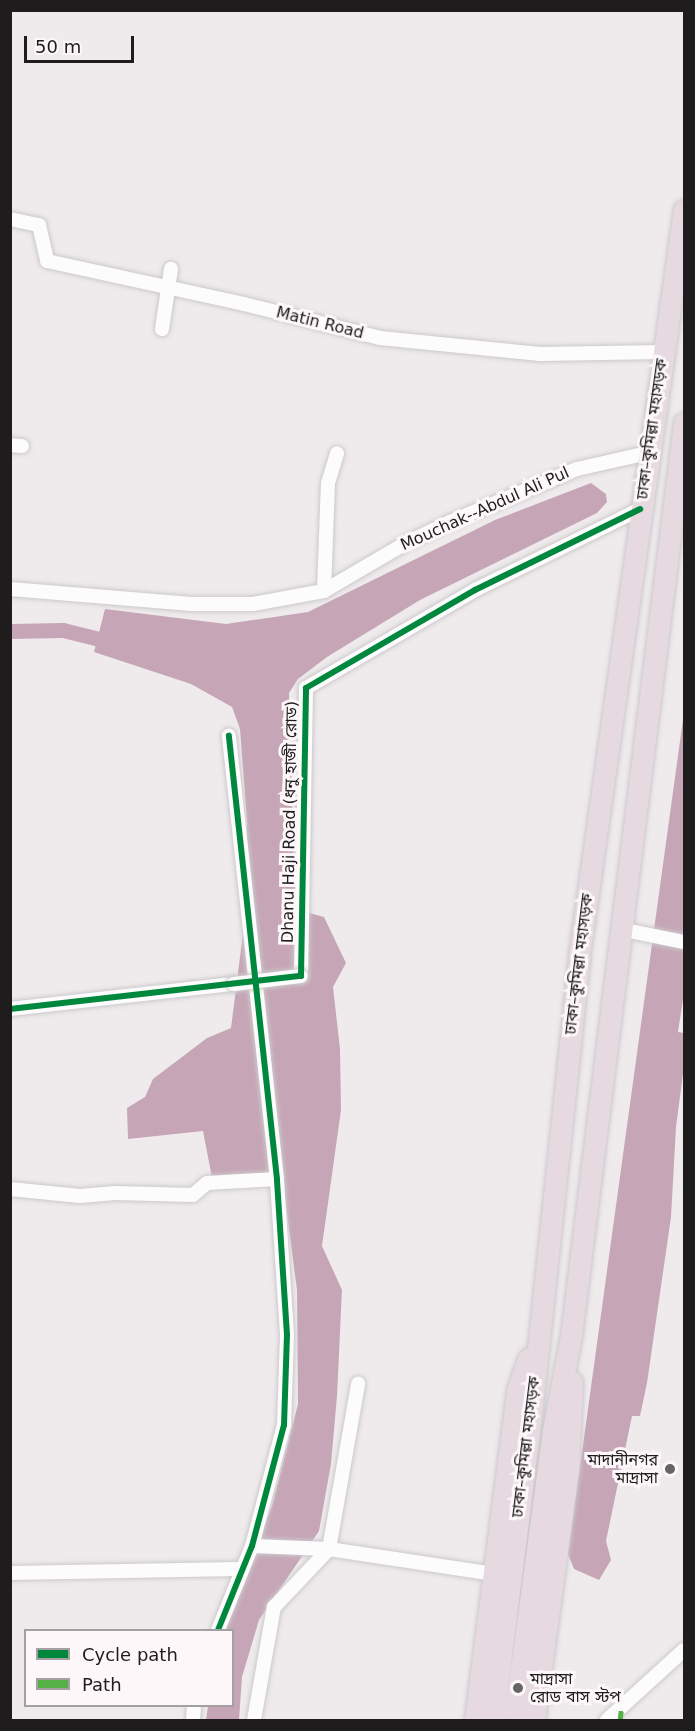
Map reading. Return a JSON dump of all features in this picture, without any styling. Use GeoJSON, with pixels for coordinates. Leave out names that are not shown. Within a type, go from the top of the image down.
{"type":"FeatureCollection","features":[{"type":"Feature","properties":{"kind":"highway","name":"ঢাকা–কুমিল্লা মহাসড়ক"},"geometry":{"type":"LineString","coordinates":[[493,1720],[579,956],[684,210]]}},
{"type":"Feature","properties":{"kind":"highway","name":"ঢাকা–কুমিল্লা মহাসড়ক"},"geometry":{"type":"LineString","coordinates":[[514,1720],[553,1431],[571,1336],[684,423]]}},
{"type":"Feature","properties":{"kind":"highway"},"geometry":{"type":"LineString","coordinates":[[475,1720],[518,1391],[538,1334]]}},
{"type":"Feature","properties":{"kind":"highway"},"geometry":{"type":"LineString","coordinates":[[534,1720],[568,1470],[571,1336]]}},
{"type":"Feature","properties":{"kind":"street","name":"Matin Road"},"geometry":{"type":"LineString","coordinates":[[10,219],[39,225],[46,261],[166,286],[380,338],[540,354],[663,352]]}},
{"type":"Feature","properties":{"kind":"street"},"geometry":{"type":"LineString","coordinates":[[162,328],[166,286],[171,269]]}},
{"type":"Feature","properties":{"kind":"street"},"geometry":{"type":"LineString","coordinates":[[324,591],[328,483],[337,453]]}},
{"type":"Feature","properties":{"kind":"street","name":"Mouchak--Abdul Ali Pul"},"geometry":{"type":"LineString","coordinates":[[10,589],[191,604],[253,604],[324,591],[450,522],[577,469],[648,453]]}},
{"type":"Feature","properties":{"kind":"street","name":"Dhanu Haji Road (ধনু হাজী রোড)"},"geometry":{"type":"LineString","coordinates":[[10,1009],[300,976],[306,688],[475,590],[640,510]]}},
{"type":"Feature","properties":{"kind":"street"},"geometry":{"type":"LineString","coordinates":[[218,1629],[239,1569],[254,1546],[284,1425],[286,1335],[277,1179],[229,736]]}},
{"type":"Feature","properties":{"kind":"street"},"geometry":{"type":"LineString","coordinates":[[620,929],[684,942]]}},
{"type":"Feature","properties":{"kind":"street"},"geometry":{"type":"LineString","coordinates":[[10,1189],[80,1196],[115,1193],[193,1195],[207,1184],[277,1179]]}},
{"type":"Feature","properties":{"kind":"street"},"geometry":{"type":"LineString","coordinates":[[254,1720],[274,1607],[329,1549],[358,1384]]}},
{"type":"Feature","properties":{"kind":"street"},"geometry":{"type":"LineString","coordinates":[[254,1546],[329,1549],[494,1574]]}},
{"type":"Feature","properties":{"kind":"street"},"geometry":{"type":"LineString","coordinates":[[10,1573],[239,1569]]}},
{"type":"Feature","properties":{"kind":"street"},"geometry":{"type":"LineString","coordinates":[[607,1720],[620,1715],[684,1650]]}},
{"type":"Feature","properties":{"kind":"shaded area"},"geometry":{"type":"Polygon","coordinates":[[[591,483],[606,494],[607,502],[597,513],[420,600],[327,657],[298,679],[289,693],[294,870],[302,911],[324,917],[346,963],[333,987],[340,1049],[341,1110],[322,1246],[342,1290],[337,1396],[331,1464],[319,1531],[259,1620],[242,1677],[239,1720],[206,1720],[208,1707],[234,1707],[234,1629],[222,1629],[272,1506],[298,1404],[297,1290],[282,1176],[212,1178],[203,1131],[128,1139],[127,1108],[145,1097],[153,1079],[207,1038],[231,1028],[247,902],[247,822],[240,729],[232,707],[191,684],[94,652],[105,609],[226,624],[308,612],[495,520],[591,483]]]}},
{"type":"Feature","properties":{"kind":"shaded area"},"geometry":{"type":"Polygon","coordinates":[[[684,712],[684,993],[678,1032],[684,1033],[684,1066],[676,1127],[671,1217],[647,1383],[640,1416],[632,1416],[606,1541],[611,1560],[599,1580],[574,1569],[568,1554],[684,712]]]}},
{"type":"Feature","properties":{"kind":"waterway"},"geometry":{"type":"LineString","coordinates":[[10,631],[63,630],[115,643]]}},
{"type":"Feature","properties":{"kind":"marked path"},"geometry":{"type":"LineString","coordinates":[[620,1720],[621,1710]]}},
{"type":"Feature","properties":{"kind":"cycle path"},"geometry":{"type":"LineString","coordinates":[[10,1009],[301,976],[306,688],[475,590],[640,509]]}},
{"type":"Feature","properties":{"kind":"cycle path"},"geometry":{"type":"LineString","coordinates":[[218,1629],[252,1546],[284,1425],[287,1335],[277,1179],[229,736]]}},
{"type":"Feature","properties":{"kind":"place","name":"মাদানীনগর মাদ্রাসা"},"geometry":{"type":"Point","coordinates":[670,1469]}},
{"type":"Feature","properties":{"kind":"place","name":"মাদ্রাসা রোড বাস স্টপ"},"geometry":{"type":"Point","coordinates":[518,1688]}}]}
